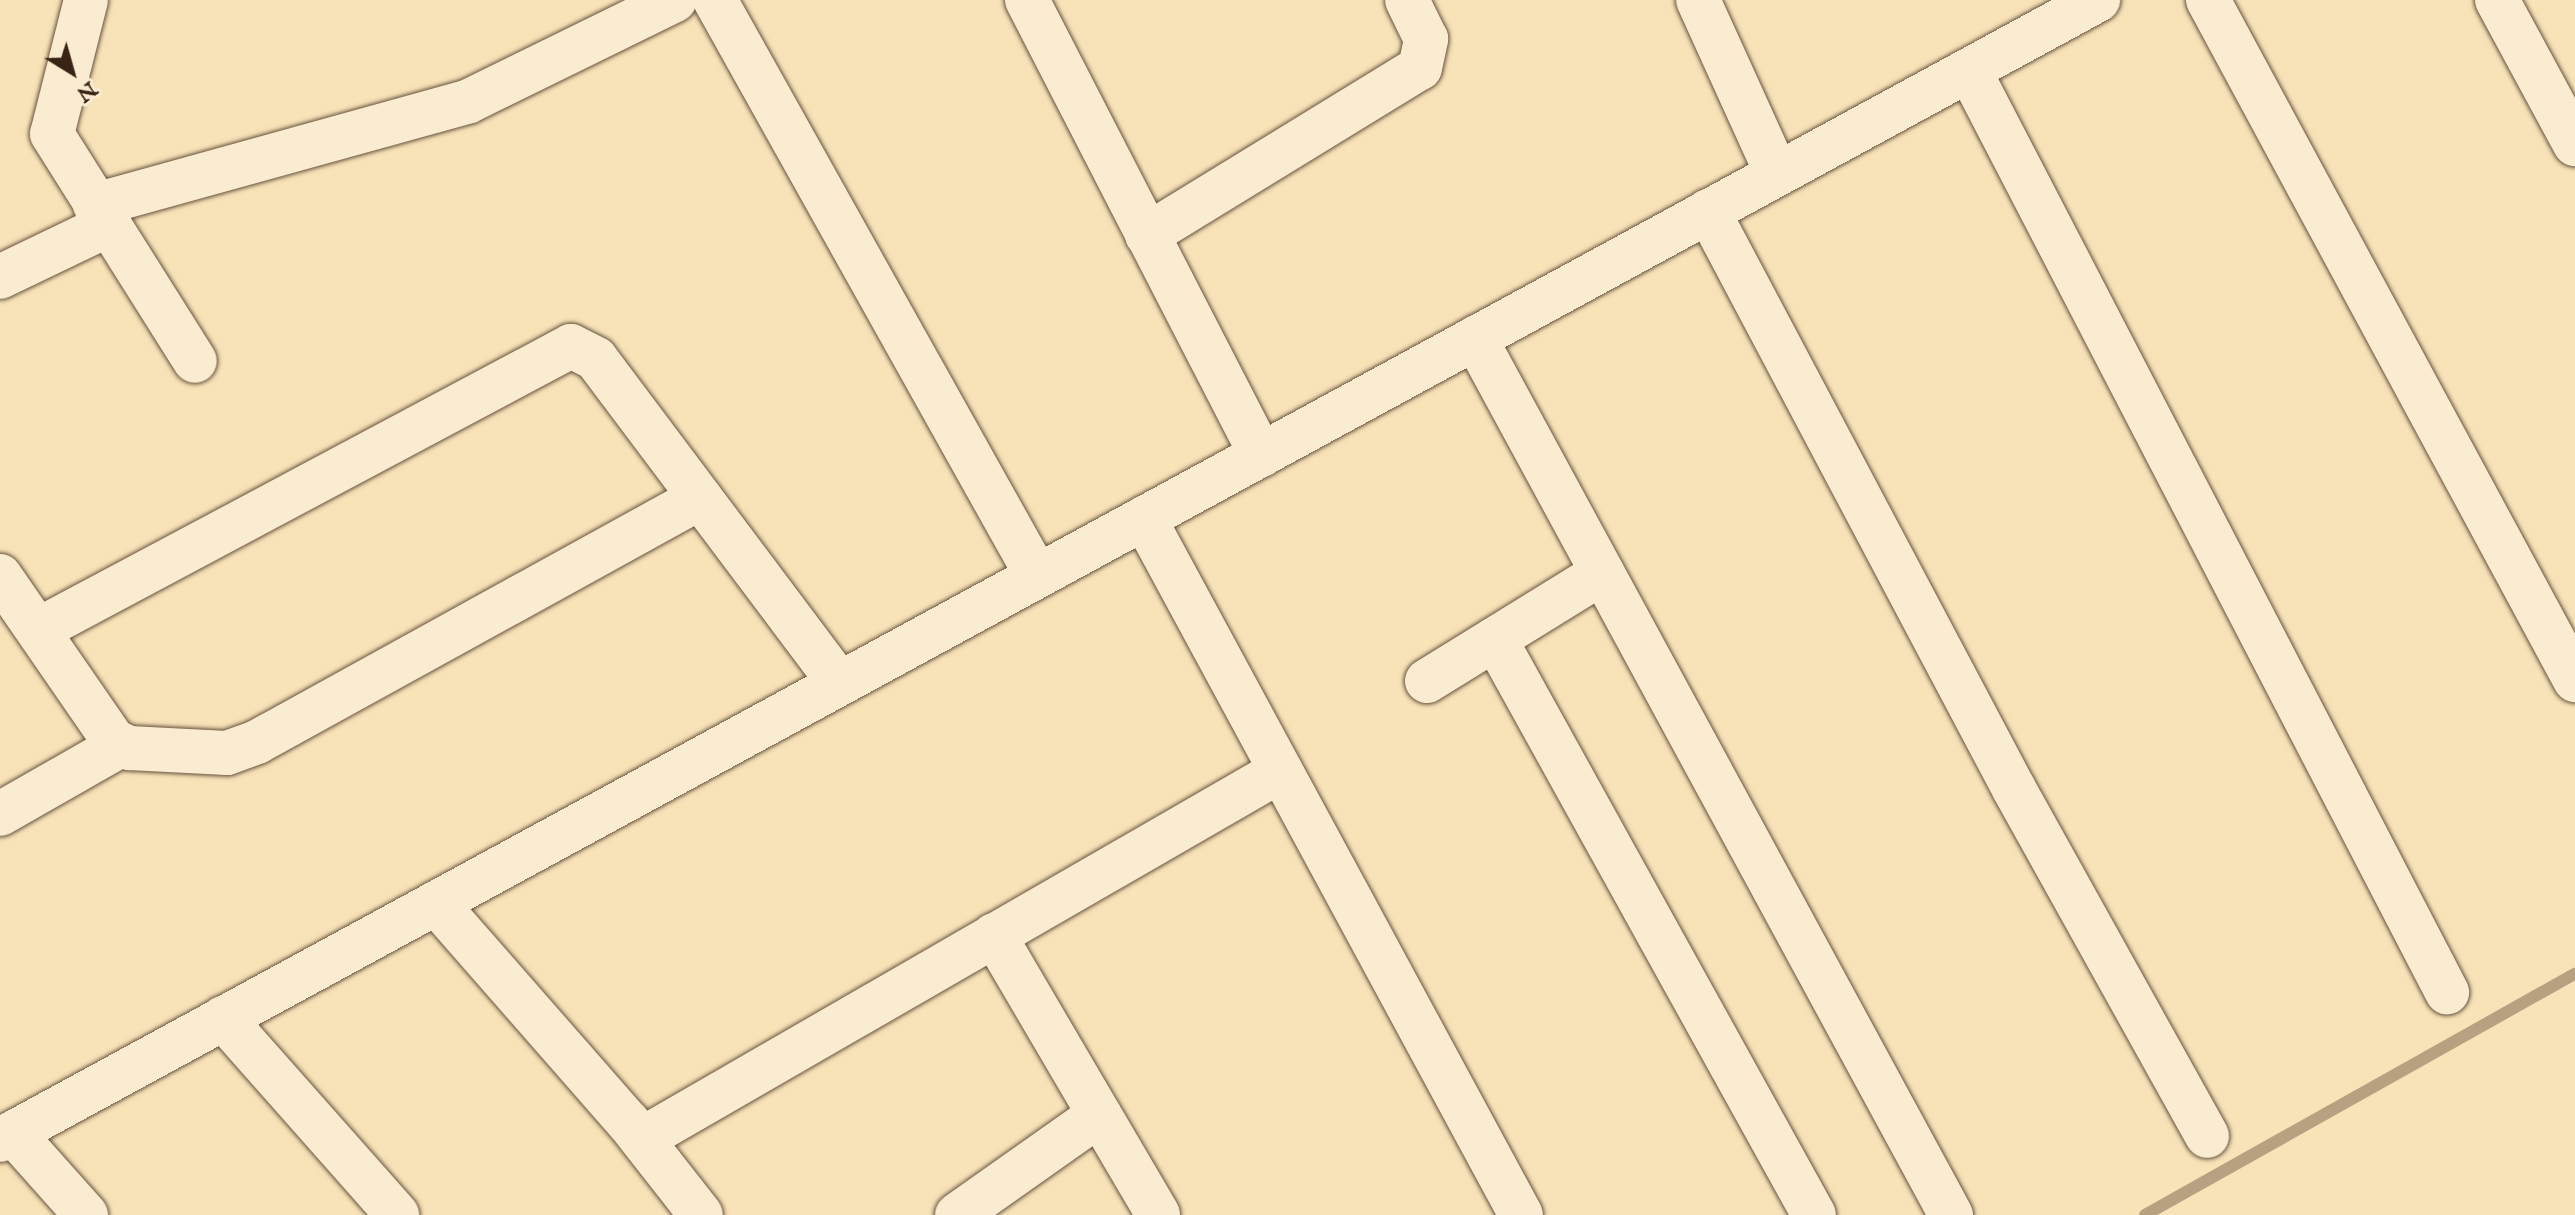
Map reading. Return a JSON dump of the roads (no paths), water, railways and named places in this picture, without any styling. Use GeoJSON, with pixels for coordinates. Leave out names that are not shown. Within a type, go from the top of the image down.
{"type":"FeatureCollection","features":[{"type":"Feature","properties":{"kind":"street"},"geometry":{"type":"LineString","coordinates":[[86,0],[52,134],[195,361]]}},
{"type":"Feature","properties":{"kind":"street"},"geometry":{"type":"LineString","coordinates":[[0,277],[101,215],[469,101],[608,14],[675,0]]}},
{"type":"Feature","properties":{"kind":"street"},"geometry":{"type":"LineString","coordinates":[[715,0],[1037,576]]}},
{"type":"Feature","properties":{"kind":"street"},"geometry":{"type":"LineString","coordinates":[[1027,0],[1261,455]]}},
{"type":"Feature","properties":{"kind":"street"},"geometry":{"type":"LineString","coordinates":[[1147,235],[1420,68],[1426,39],[1407,0]]}},
{"type":"Feature","properties":{"kind":"street"},"geometry":{"type":"LineString","coordinates":[[1698,0],[1777,174]]}},
{"type":"Feature","properties":{"kind":"street"},"geometry":{"type":"LineString","coordinates":[[2208,0],[2575,680]]}},
{"type":"Feature","properties":{"kind":"street"},"geometry":{"type":"LineString","coordinates":[[2497,0],[2575,144]]}},
{"type":"Feature","properties":{"kind":"street"},"geometry":{"type":"LineString","coordinates":[[86,1215],[4,1137],[1969,70],[2088,2]]}},
{"type":"Feature","properties":{"kind":"street"},"geometry":{"type":"LineString","coordinates":[[1969,70],[2447,992]]}},
{"type":"Feature","properties":{"kind":"street"},"geometry":{"type":"LineString","coordinates":[[1708,211],[2014,789],[2207,1136]]}},
{"type":"Feature","properties":{"kind":"street"},"geometry":{"type":"LineString","coordinates":[[1475,338],[1951,1215]]}},
{"type":"Feature","properties":{"kind":"street"},"geometry":{"type":"LineString","coordinates":[[38,630],[571,346],[596,359],[839,683]]}},
{"type":"Feature","properties":{"kind":"street"},"geometry":{"type":"LineString","coordinates":[[0,814],[121,745],[215,754],[241,749],[700,498]]}},
{"type":"Feature","properties":{"kind":"street"},"geometry":{"type":"LineString","coordinates":[[1144,518],[1521,1215]]}},
{"type":"Feature","properties":{"kind":"street"},"geometry":{"type":"LineString","coordinates":[[1427,681],[1602,573]]}},
{"type":"Feature","properties":{"kind":"street"},"geometry":{"type":"LineString","coordinates":[[0,576],[121,745]]}},
{"type":"Feature","properties":{"kind":"street"},"geometry":{"type":"LineString","coordinates":[[1495,639],[1814,1215]]}},
{"type":"Feature","properties":{"kind":"street"},"geometry":{"type":"LineString","coordinates":[[642,1139],[1280,771]]}},
{"type":"Feature","properties":{"kind":"street"},"geometry":{"type":"LineString","coordinates":[[436,903],[642,1139],[701,1215]]}},
{"type":"Feature","properties":{"kind":"street"},"geometry":{"type":"LineString","coordinates":[[994,935],[1158,1215]]}},
{"type":"Feature","properties":{"kind":"street"},"geometry":{"type":"LineString","coordinates":[[223,1018],[397,1215]]}},
{"type":"Feature","properties":{"kind":"street"},"geometry":{"type":"LineString","coordinates":[[957,1215],[1099,1115]]}},
{"type":"Feature","properties":{"kind":"waterway"},"geometry":{"type":"LineString","coordinates":[[2145,1215],[2575,974]]}}]}
